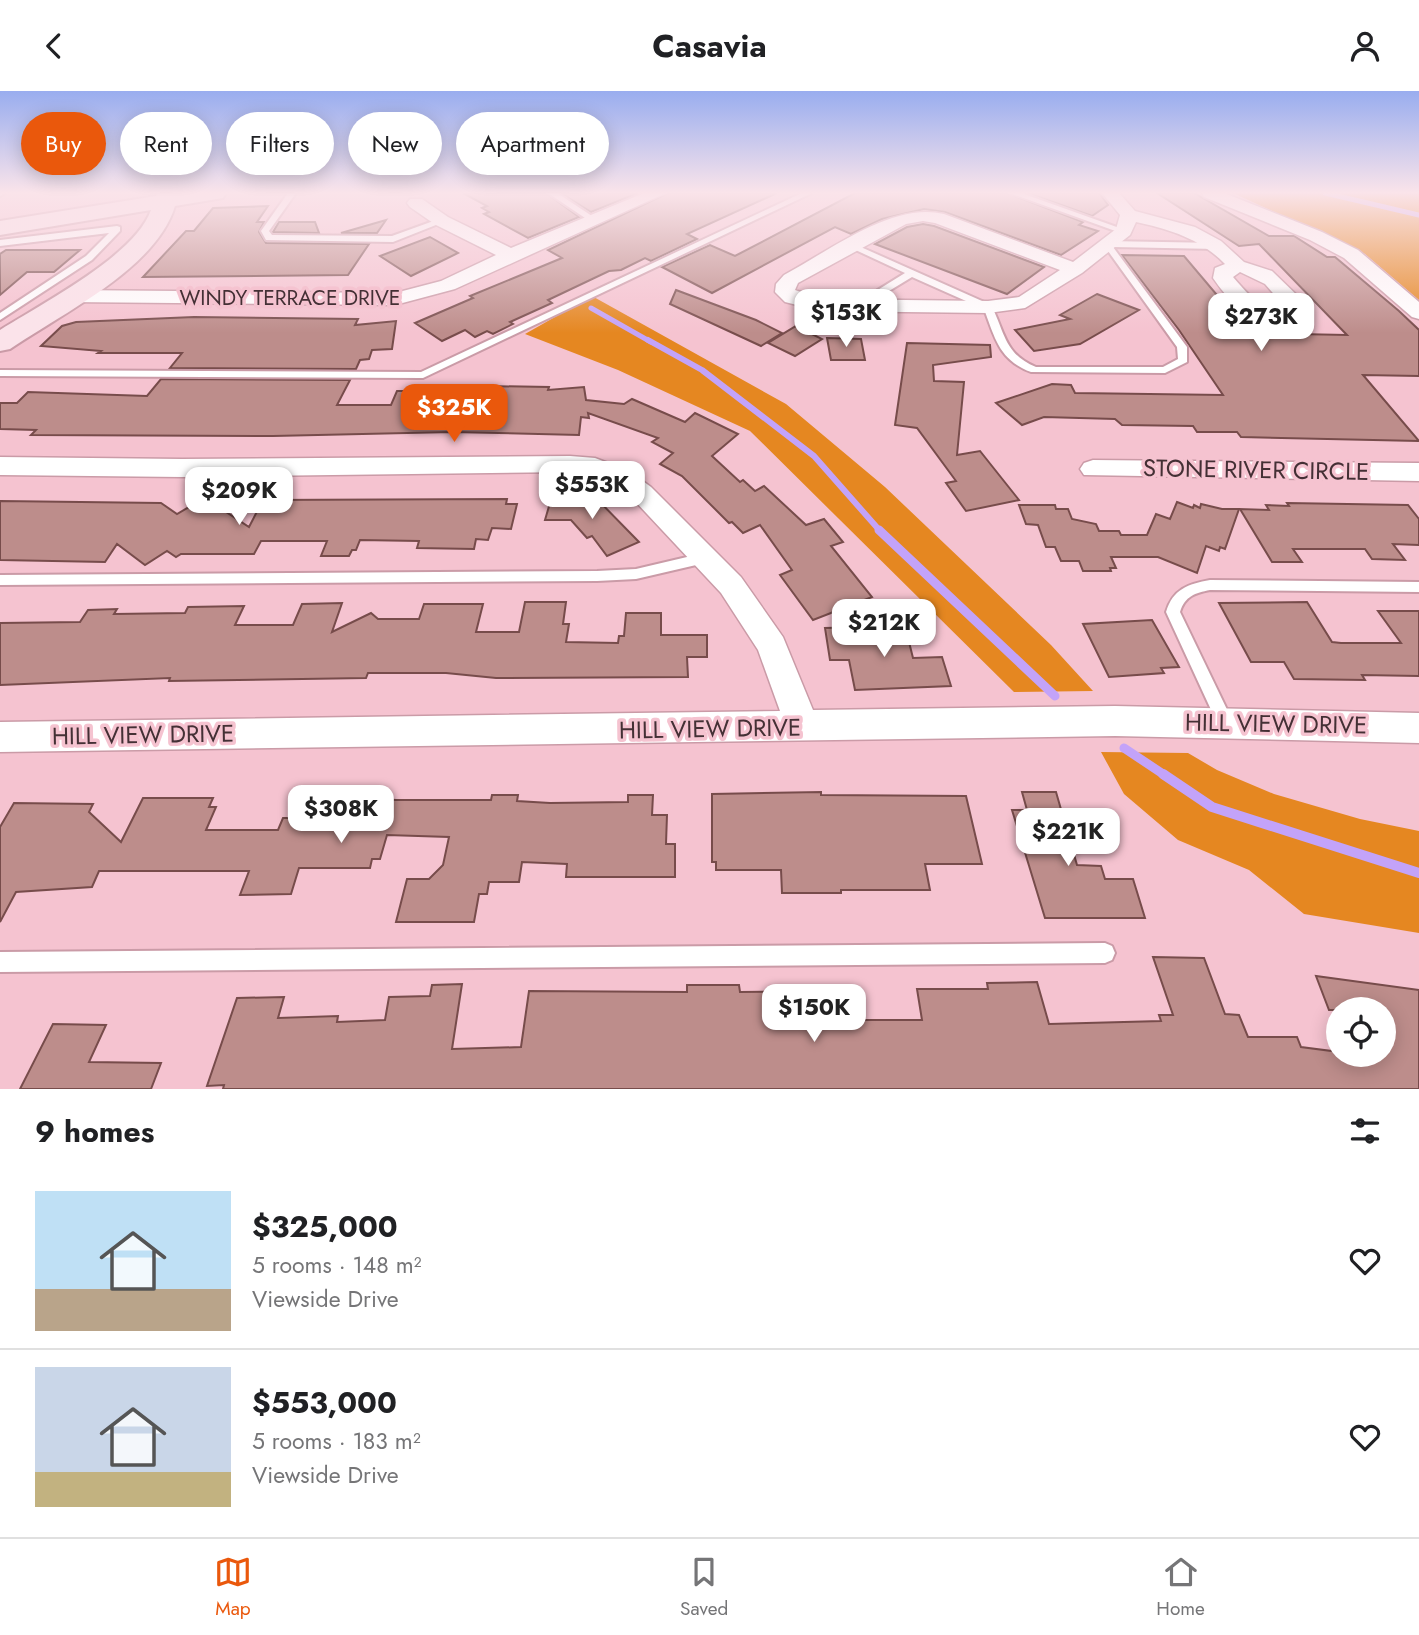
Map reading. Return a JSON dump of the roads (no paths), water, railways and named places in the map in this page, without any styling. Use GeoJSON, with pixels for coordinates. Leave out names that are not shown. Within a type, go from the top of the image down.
{"type":"FeatureCollection","features":[{"type":"Feature","properties":{"kind":"main road"},"geometry":{"type":"LineString","coordinates":[[0,342],[133,250],[142,240]]}},
{"type":"Feature","properties":{"kind":"street"},"geometry":{"type":"LineString","coordinates":[[480,240],[511,255]]}},
{"type":"Feature","properties":{"kind":"street","name":"WINDY TERRACE DRIVE"},"geometry":{"type":"LineString","coordinates":[[68,296],[402,300],[444,288],[548,240]]}},
{"type":"Feature","properties":{"kind":"street"},"geometry":{"type":"LineString","coordinates":[[864,240],[790,279],[785,292],[792,298],[821,306],[988,307],[1025,302],[1075,269],[1111,240]]}},
{"type":"Feature","properties":{"kind":"street"},"geometry":{"type":"LineString","coordinates":[[996,240],[1075,269]]}},
{"type":"Feature","properties":{"kind":"street"},"geometry":{"type":"LineString","coordinates":[[1206,240],[1218,246],[1238,266]]}},
{"type":"Feature","properties":{"kind":"street"},"geometry":{"type":"LineString","coordinates":[[1322,240],[1366,266],[1419,313]]}},
{"type":"Feature","properties":{"kind":"street"},"geometry":{"type":"LineString","coordinates":[[0,466],[196,468],[570,464],[595,467],[620,477],[642,493],[731,585],[772,646],[803,727]]}},
{"type":"Feature","properties":{"kind":"street","name":"STONE RIVER CIRCLE"},"geometry":{"type":"LineString","coordinates":[[1093,468],[1419,471]]}},
{"type":"Feature","properties":{"kind":"street","name":"HILL VIEW DRIVE"},"geometry":{"type":"LineString","coordinates":[[0,737],[1115,721],[1419,728]]}},
{"type":"Feature","properties":{"kind":"lane"},"geometry":{"type":"LineString","coordinates":[[0,243],[29,240]]}},
{"type":"Feature","properties":{"kind":"lane"},"geometry":{"type":"LineString","coordinates":[[0,317],[89,258],[107,240]]}},
{"type":"Feature","properties":{"kind":"lane"},"geometry":{"type":"LineString","coordinates":[[0,373],[423,375],[709,240]]}},
{"type":"Feature","properties":{"kind":"lane"},"geometry":{"type":"LineString","coordinates":[[1107,244],[1218,246]]}},
{"type":"Feature","properties":{"kind":"lane"},"geometry":{"type":"LineString","coordinates":[[852,246],[988,307],[1009,357],[1016,364],[1035,369],[1165,370],[1184,360],[1182,347],[1107,244]]}},
{"type":"Feature","properties":{"kind":"lane"},"geometry":{"type":"LineString","coordinates":[[882,306],[879,293],[913,272]]}},
{"type":"Feature","properties":{"kind":"lane"},"geometry":{"type":"LineString","coordinates":[[0,580],[597,576],[636,574],[704,558]]}},
{"type":"Feature","properties":{"kind":"lane"},"geometry":{"type":"LineString","coordinates":[[1226,722],[1173,612],[1177,598],[1186,590],[1210,585],[1419,587]]}},
{"type":"Feature","properties":{"kind":"lane"},"geometry":{"type":"LineString","coordinates":[[0,963],[1105,953]]}},
{"type":"Feature","properties":{"kind":"waterway"},"geometry":{"type":"LineString","coordinates":[[591,308],[651,342]]}},
{"type":"Feature","properties":{"kind":"waterway"},"geometry":{"type":"LineString","coordinates":[[648,340],[702,370],[814,456],[880,531]]}},
{"type":"Feature","properties":{"kind":"waterway"},"geometry":{"type":"LineString","coordinates":[[880,531],[1055,696]]}},
{"type":"Feature","properties":{"kind":"waterway"},"geometry":{"type":"LineString","coordinates":[[1124,748],[1163,774]]}},
{"type":"Feature","properties":{"kind":"waterway"},"geometry":{"type":"LineString","coordinates":[[1163,774],[1212,807],[1419,873]]}}]}
